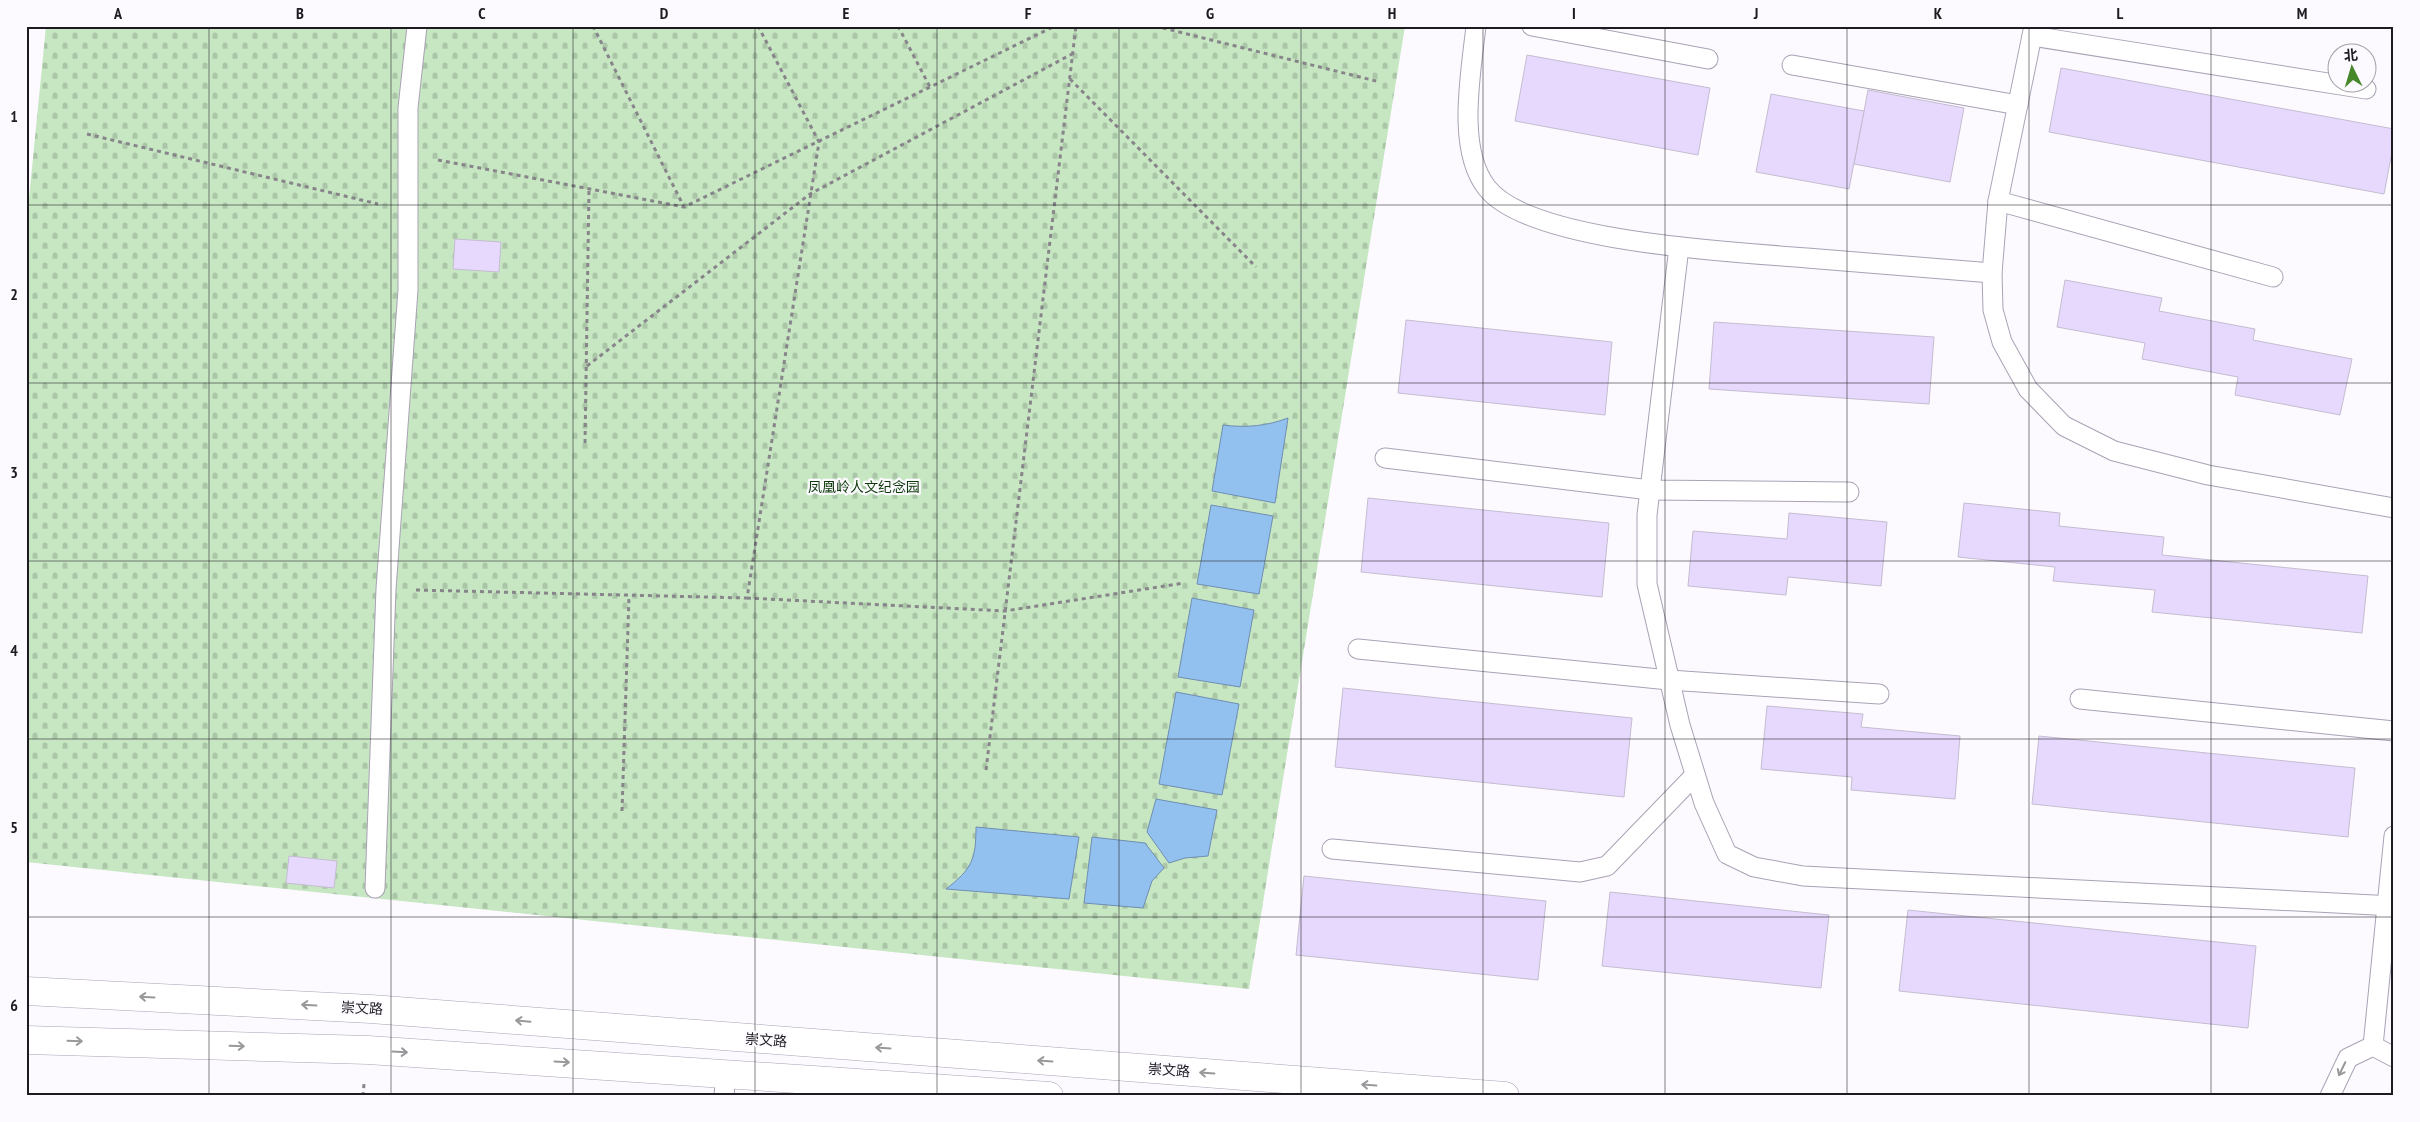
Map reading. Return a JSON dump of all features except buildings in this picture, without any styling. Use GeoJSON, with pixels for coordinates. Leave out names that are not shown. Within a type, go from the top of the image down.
{"type":"FeatureCollection","features":[{"type":"Feature","properties":{"kind":"street","name":"崇文路"},"geometry":{"type":"LineString","coordinates":[[26,991],[371,1009],[1504,1096]]}},
{"type":"Feature","properties":{"kind":"street"},"geometry":{"type":"LineString","coordinates":[[26,1040],[368,1050],[725,1085],[1049,1096]]}},
{"type":"Feature","properties":{"kind":"lane"},"geometry":{"type":"LineString","coordinates":[[375,888],[386,589],[408,290],[408,108],[418,26]]}},
{"type":"Feature","properties":{"kind":"lane"},"geometry":{"type":"LineString","coordinates":[[1476,26],[1470,80],[1469,128],[1473,164],[1487,188],[1504,205],[1569,229],[1679,247],[1992,273]]}},
{"type":"Feature","properties":{"kind":"lane"},"geometry":{"type":"LineString","coordinates":[[1532,26],[1708,59]]}},
{"type":"Feature","properties":{"kind":"lane"},"geometry":{"type":"LineString","coordinates":[[2328,82],[2033,31],[1998,201],[1992,273],[1993,310],[2002,342],[2028,389],[2064,426],[2114,451],[2189,470],[2394,508]]}},
{"type":"Feature","properties":{"kind":"lane"},"geometry":{"type":"LineString","coordinates":[[1792,65],[2018,105]]}},
{"type":"Feature","properties":{"kind":"lane"},"geometry":{"type":"LineString","coordinates":[[1998,201],[2273,277]]}},
{"type":"Feature","properties":{"kind":"lane"},"geometry":{"type":"LineString","coordinates":[[1679,247],[1647,515],[1648,584],[1680,724],[1704,803],[1727,854],[1754,867],[1803,876],[2390,906]]}},
{"type":"Feature","properties":{"kind":"lane"},"geometry":{"type":"LineString","coordinates":[[1385,458],[1650,490],[1849,492]]}},
{"type":"Feature","properties":{"kind":"lane"},"geometry":{"type":"LineString","coordinates":[[1358,649],[1669,680],[1879,694]]}},
{"type":"Feature","properties":{"kind":"lane"},"geometry":{"type":"LineString","coordinates":[[2080,699],[2394,731]]}},
{"type":"Feature","properties":{"kind":"lane"},"geometry":{"type":"LineString","coordinates":[[1332,849],[1580,872],[1607,866],[1695,775]]}},
{"type":"Feature","properties":{"kind":"lane"},"geometry":{"type":"LineString","coordinates":[[2373,1046],[2390,906],[2394,836]]}},
{"type":"Feature","properties":{"kind":"lane"},"geometry":{"type":"LineString","coordinates":[[2373,1046],[2394,1057]]}},
{"type":"Feature","properties":{"kind":"lane"},"geometry":{"type":"LineString","coordinates":[[2330,1096],[2348,1058],[2373,1046]]}},
{"type":"Feature","properties":{"kind":"path"},"geometry":{"type":"LineString","coordinates":[[593,26],[684,207]]}},
{"type":"Feature","properties":{"kind":"path"},"geometry":{"type":"LineString","coordinates":[[747,598],[819,142],[758,26]]}},
{"type":"Feature","properties":{"kind":"path"},"geometry":{"type":"LineString","coordinates":[[898,26],[930,87]]}},
{"type":"Feature","properties":{"kind":"path"},"geometry":{"type":"LineString","coordinates":[[408,154],[684,207],[1055,26]]}},
{"type":"Feature","properties":{"kind":"path"},"geometry":{"type":"LineString","coordinates":[[986,770],[1076,26]]}},
{"type":"Feature","properties":{"kind":"path"},"geometry":{"type":"LineString","coordinates":[[1155,26],[1380,82]]}},
{"type":"Feature","properties":{"kind":"path"},"geometry":{"type":"LineString","coordinates":[[587,366],[810,194],[1072,54]]}},
{"type":"Feature","properties":{"kind":"path"},"geometry":{"type":"LineString","coordinates":[[1070,79],[1256,267]]}},
{"type":"Feature","properties":{"kind":"path"},"geometry":{"type":"LineString","coordinates":[[87,134],[408,211]]}},
{"type":"Feature","properties":{"kind":"path"},"geometry":{"type":"LineString","coordinates":[[585,443],[590,189]]}},
{"type":"Feature","properties":{"kind":"path"},"geometry":{"type":"LineString","coordinates":[[386,589],[747,598],[1005,611],[1184,584]]}},
{"type":"Feature","properties":{"kind":"path"},"geometry":{"type":"LineString","coordinates":[[622,811],[629,596]]}},
{"type":"Feature","properties":{"kind":"green space","name":"凤凰岭人文纪念园"},"geometry":{"type":"Polygon","coordinates":[[[46,26],[1405,26],[1249,989],[26,862],[26,229],[46,26]]]}},
{"type":"Feature","properties":{"kind":"water"},"geometry":{"type":"Polygon","coordinates":[[[1288,418],[1275,503],[1212,491],[1223,425],[1256,426],[1288,418]]]}},
{"type":"Feature","properties":{"kind":"water"},"geometry":{"type":"Polygon","coordinates":[[[1211,505],[1273,516],[1259,594],[1197,584],[1211,505]]]}},
{"type":"Feature","properties":{"kind":"water"},"geometry":{"type":"Polygon","coordinates":[[[1192,598],[1254,610],[1240,687],[1178,677],[1192,598]]]}},
{"type":"Feature","properties":{"kind":"water"},"geometry":{"type":"Polygon","coordinates":[[[1176,692],[1239,704],[1222,795],[1159,784],[1176,692]]]}},
{"type":"Feature","properties":{"kind":"water"},"geometry":{"type":"Polygon","coordinates":[[[1156,799],[1217,810],[1208,856],[1185,858],[1169,863],[1147,832],[1156,799]]]}},
{"type":"Feature","properties":{"kind":"water"},"geometry":{"type":"Polygon","coordinates":[[[976,827],[1079,837],[1069,899],[946,889],[962,875],[971,863],[975,847],[976,827]]]}},
{"type":"Feature","properties":{"kind":"water"},"geometry":{"type":"Polygon","coordinates":[[[1092,837],[1145,843],[1164,868],[1152,881],[1143,908],[1084,903],[1092,837]]]}}]}
